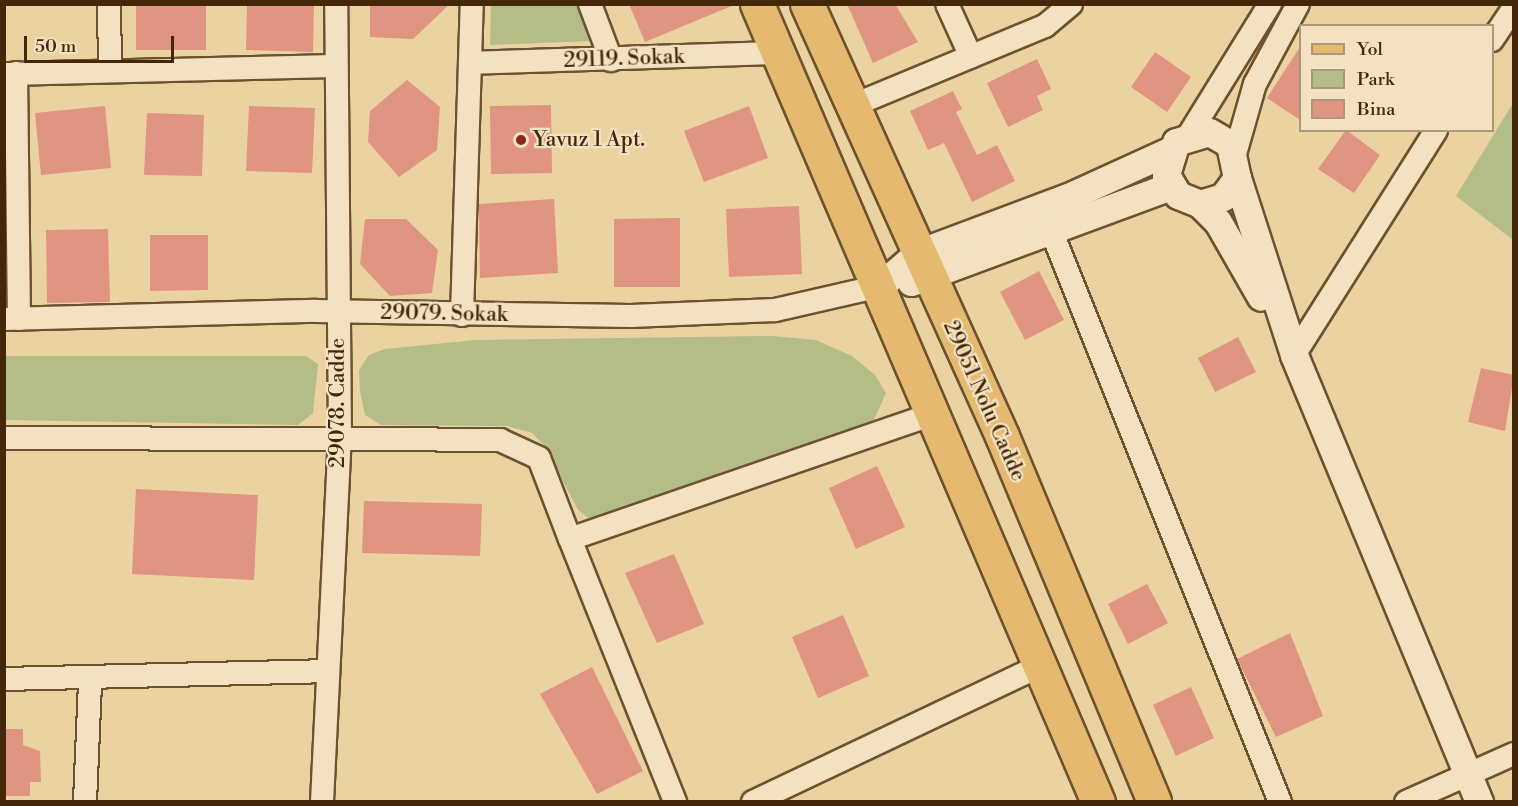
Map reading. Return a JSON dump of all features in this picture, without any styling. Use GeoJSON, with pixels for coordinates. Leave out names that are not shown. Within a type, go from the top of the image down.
{"type":"FeatureCollection","features":[{"type":"Feature","properties":{"kind":"main road"},"geometry":{"type":"LineString","coordinates":[[757,4],[936,413],[1098,801]]}},
{"type":"Feature","properties":{"kind":"main road","name":"29051 Nolu Cadde"},"geometry":{"type":"LineString","coordinates":[[807,4],[854,105],[923,266],[1002,436],[1154,801]]}},
{"type":"Feature","properties":{"kind":"street"},"geometry":{"type":"LineString","coordinates":[[109,4],[110,71]]}},
{"type":"Feature","properties":{"kind":"street","name":"29078. Cadde"},"geometry":{"type":"LineString","coordinates":[[322,801],[340,436],[333,66],[336,4]]}},
{"type":"Feature","properties":{"kind":"street"},"geometry":{"type":"LineString","coordinates":[[462,315],[472,4]]}},
{"type":"Feature","properties":{"kind":"street"},"geometry":{"type":"LineString","coordinates":[[590,4],[611,60]]}},
{"type":"Feature","properties":{"kind":"street"},"geometry":{"type":"LineString","coordinates":[[947,4],[971,57]]}},
{"type":"Feature","properties":{"kind":"street"},"geometry":{"type":"LineString","coordinates":[[854,105],[1045,26],[1071,4]]}},
{"type":"Feature","properties":{"kind":"street"},"geometry":{"type":"LineString","coordinates":[[880,286],[1169,151],[1190,134],[1270,4]]}},
{"type":"Feature","properties":{"kind":"street"},"geometry":{"type":"LineString","coordinates":[[1200,204],[1223,197],[1236,166],[1255,84],[1298,4]]}},
{"type":"Feature","properties":{"kind":"street"},"geometry":{"type":"LineString","coordinates":[[1494,37],[1514,7]]}},
{"type":"Feature","properties":{"kind":"street","name":"29119. Sokak"},"geometry":{"type":"LineString","coordinates":[[470,63],[611,60],[779,52]]}},
{"type":"Feature","properties":{"kind":"street"},"geometry":{"type":"LineString","coordinates":[[12,319],[10,73],[333,66]]}},
{"type":"Feature","properties":{"kind":"street"},"geometry":{"type":"LineString","coordinates":[[1294,355],[1435,132]]}},
{"type":"Feature","properties":{"kind":"street"},"geometry":{"type":"LineString","coordinates":[[1190,134],[1220,136],[1236,166],[1294,355],[1479,801]]}},
{"type":"Feature","properties":{"kind":"street"},"geometry":{"type":"LineString","coordinates":[[1169,151],[1170,186]]}},
{"type":"Feature","properties":{"kind":"street"},"geometry":{"type":"LineString","coordinates":[[1170,186],[1200,204],[1218,222],[1294,355]]}},
{"type":"Feature","properties":{"kind":"street"},"geometry":{"type":"LineString","coordinates":[[923,266],[1051,230],[1170,186]]}},
{"type":"Feature","properties":{"kind":"street"},"geometry":{"type":"LineString","coordinates":[[1051,230],[1280,801]]}},
{"type":"Feature","properties":{"kind":"street","name":"29079. Sokak"},"geometry":{"type":"LineString","coordinates":[[12,319],[339,311],[462,315],[775,310],[880,286]]}},
{"type":"Feature","properties":{"kind":"street"},"geometry":{"type":"LineString","coordinates":[[570,539],[936,413]]}},
{"type":"Feature","properties":{"kind":"street"},"geometry":{"type":"LineString","coordinates":[[4,438],[340,436],[500,440],[520,446],[539,458],[675,801]]}},
{"type":"Feature","properties":{"kind":"street"},"geometry":{"type":"LineString","coordinates":[[753,801],[1041,665]]}},
{"type":"Feature","properties":{"kind":"street"},"geometry":{"type":"LineString","coordinates":[[4,679],[90,681],[327,671]]}},
{"type":"Feature","properties":{"kind":"street"},"geometry":{"type":"LineString","coordinates":[[85,801],[90,681]]}},
{"type":"Feature","properties":{"kind":"street"},"geometry":{"type":"LineString","coordinates":[[1406,801],[1469,777],[1514,754]]}},
{"type":"Feature","properties":{"kind":"green space"},"geometry":{"type":"Polygon","coordinates":[[[491,4],[579,5],[593,41],[490,45],[491,4]]]}},
{"type":"Feature","properties":{"kind":"green space"},"geometry":{"type":"Polygon","coordinates":[[[1513,103],[1513,240],[1456,196],[1513,103]]]}},
{"type":"Feature","properties":{"kind":"green space"},"geometry":{"type":"Polygon","coordinates":[[[772,336],[816,340],[852,356],[875,375],[886,393],[871,426],[596,524],[578,510],[545,446],[532,433],[507,426],[381,425],[365,415],[360,392],[359,370],[369,355],[385,349],[476,340],[772,336]]]}},
{"type":"Feature","properties":{"kind":"green space"},"geometry":{"type":"Polygon","coordinates":[[[5,356],[306,356],[318,364],[313,413],[298,425],[5,420],[5,356]]]}},
{"type":"Feature","properties":{"kind":"building"},"geometry":{"type":"Polygon","coordinates":[[[136,4],[206,4],[206,50],[136,50],[136,4]]]}},
{"type":"Feature","properties":{"kind":"building"},"geometry":{"type":"Polygon","coordinates":[[[247,4],[314,4],[313,52],[246,50],[247,4]]]}},
{"type":"Feature","properties":{"kind":"building"},"geometry":{"type":"Polygon","coordinates":[[[370,4],[450,4],[413,39],[370,37],[370,4]]]}},
{"type":"Feature","properties":{"kind":"building"},"geometry":{"type":"Polygon","coordinates":[[[629,4],[734,4],[734,5],[645,42],[629,4]]]}},
{"type":"Feature","properties":{"kind":"building"},"geometry":{"type":"Polygon","coordinates":[[[847,4],[895,4],[918,42],[873,63],[847,4]]]}},
{"type":"Feature","properties":{"kind":"building"},"geometry":{"type":"Polygon","coordinates":[[[1299,49],[1299,119],[1267,98],[1299,49]]]}},
{"type":"Feature","properties":{"kind":"building"},"geometry":{"type":"Polygon","coordinates":[[[1155,52],[1191,77],[1167,112],[1131,87],[1155,52]]]}},
{"type":"Feature","properties":{"kind":"building"},"geometry":{"type":"Polygon","coordinates":[[[1037,59],[1051,89],[1037,96],[1043,110],[1008,127],[987,83],[1037,59]]]}},
{"type":"Feature","properties":{"kind":"building"},"geometry":{"type":"Polygon","coordinates":[[[407,80],[440,107],[437,150],[399,177],[368,142],[370,111],[407,80]]]}},
{"type":"Feature","properties":{"kind":"building"},"geometry":{"type":"Polygon","coordinates":[[[953,91],[962,109],[956,112],[977,155],[997,145],[1015,181],[972,202],[944,143],[928,150],[910,111],[953,91]]]}},
{"type":"Feature","properties":{"kind":"building","name":"Yavuz 1 Apt."},"geometry":{"type":"Polygon","coordinates":[[[551,105],[552,173],[491,174],[490,106],[551,105]]]}},
{"type":"Feature","properties":{"kind":"building"},"geometry":{"type":"Polygon","coordinates":[[[105,106],[111,168],[41,175],[35,113],[105,106]]]}},
{"type":"Feature","properties":{"kind":"building"},"geometry":{"type":"Polygon","coordinates":[[[249,106],[315,108],[312,173],[246,171],[249,106]]]}},
{"type":"Feature","properties":{"kind":"building"},"geometry":{"type":"Polygon","coordinates":[[[749,106],[768,158],[704,182],[684,131],[749,106]]]}},
{"type":"Feature","properties":{"kind":"building"},"geometry":{"type":"Polygon","coordinates":[[[147,113],[204,115],[202,176],[144,175],[147,113]]]}},
{"type":"Feature","properties":{"kind":"building"},"geometry":{"type":"Polygon","coordinates":[[[1345,132],[1349,132],[1380,155],[1354,193],[1318,169],[1345,132]]]}},
{"type":"Feature","properties":{"kind":"building"},"geometry":{"type":"Polygon","coordinates":[[[554,199],[558,273],[480,278],[479,204],[554,199]]]}},
{"type":"Feature","properties":{"kind":"building"},"geometry":{"type":"Polygon","coordinates":[[[799,206],[802,274],[729,277],[726,209],[799,206]]]}},
{"type":"Feature","properties":{"kind":"building"},"geometry":{"type":"Polygon","coordinates":[[[680,218],[680,287],[614,287],[614,219],[680,218]]]}},
{"type":"Feature","properties":{"kind":"building"},"geometry":{"type":"Polygon","coordinates":[[[365,219],[406,219],[438,250],[432,293],[390,296],[360,264],[365,219]]]}},
{"type":"Feature","properties":{"kind":"building"},"geometry":{"type":"Polygon","coordinates":[[[108,229],[110,302],[47,303],[46,230],[108,229]]]}},
{"type":"Feature","properties":{"kind":"building"},"geometry":{"type":"Polygon","coordinates":[[[150,235],[208,235],[208,290],[150,291],[150,235]]]}},
{"type":"Feature","properties":{"kind":"building"},"geometry":{"type":"Polygon","coordinates":[[[1039,271],[1064,320],[1025,340],[1000,292],[1039,271]]]}},
{"type":"Feature","properties":{"kind":"building"},"geometry":{"type":"Polygon","coordinates":[[[1238,337],[1256,372],[1215,392],[1198,358],[1238,337]]]}},
{"type":"Feature","properties":{"kind":"building"},"geometry":{"type":"Polygon","coordinates":[[[1481,368],[1514,375],[1505,431],[1468,422],[1481,368]]]}},
{"type":"Feature","properties":{"kind":"building"},"geometry":{"type":"Polygon","coordinates":[[[877,466],[905,527],[856,549],[829,488],[877,466]]]}},
{"type":"Feature","properties":{"kind":"building"},"geometry":{"type":"Polygon","coordinates":[[[136,489],[258,495],[254,580],[132,574],[136,489]]]}},
{"type":"Feature","properties":{"kind":"building"},"geometry":{"type":"Polygon","coordinates":[[[364,501],[482,504],[480,556],[362,553],[364,501]]]}},
{"type":"Feature","properties":{"kind":"building"},"geometry":{"type":"Polygon","coordinates":[[[674,554],[704,624],[657,643],[625,573],[674,554]]]}},
{"type":"Feature","properties":{"kind":"building"},"geometry":{"type":"Polygon","coordinates":[[[1147,584],[1168,623],[1128,644],[1108,604],[1147,584]]]}},
{"type":"Feature","properties":{"kind":"building"},"geometry":{"type":"Polygon","coordinates":[[[843,615],[869,676],[818,698],[792,637],[843,615]]]}},
{"type":"Feature","properties":{"kind":"building"},"geometry":{"type":"Polygon","coordinates":[[[1290,633],[1323,716],[1276,737],[1237,659],[1290,633]]]}},
{"type":"Feature","properties":{"kind":"building"},"geometry":{"type":"Polygon","coordinates":[[[592,667],[643,771],[597,794],[540,694],[592,667]]]}},
{"type":"Feature","properties":{"kind":"building"},"geometry":{"type":"Polygon","coordinates":[[[1191,687],[1214,738],[1176,756],[1153,705],[1191,687]]]}},
{"type":"Feature","properties":{"kind":"building"},"geometry":{"type":"Polygon","coordinates":[[[4,729],[23,729],[23,745],[40,751],[41,782],[30,782],[30,796],[4,796],[4,729]]]}},
{"type":"Feature","properties":{"kind":"place","name":"Yavuz 1 Apt."},"geometry":{"type":"Point","coordinates":[521,140]}}]}
